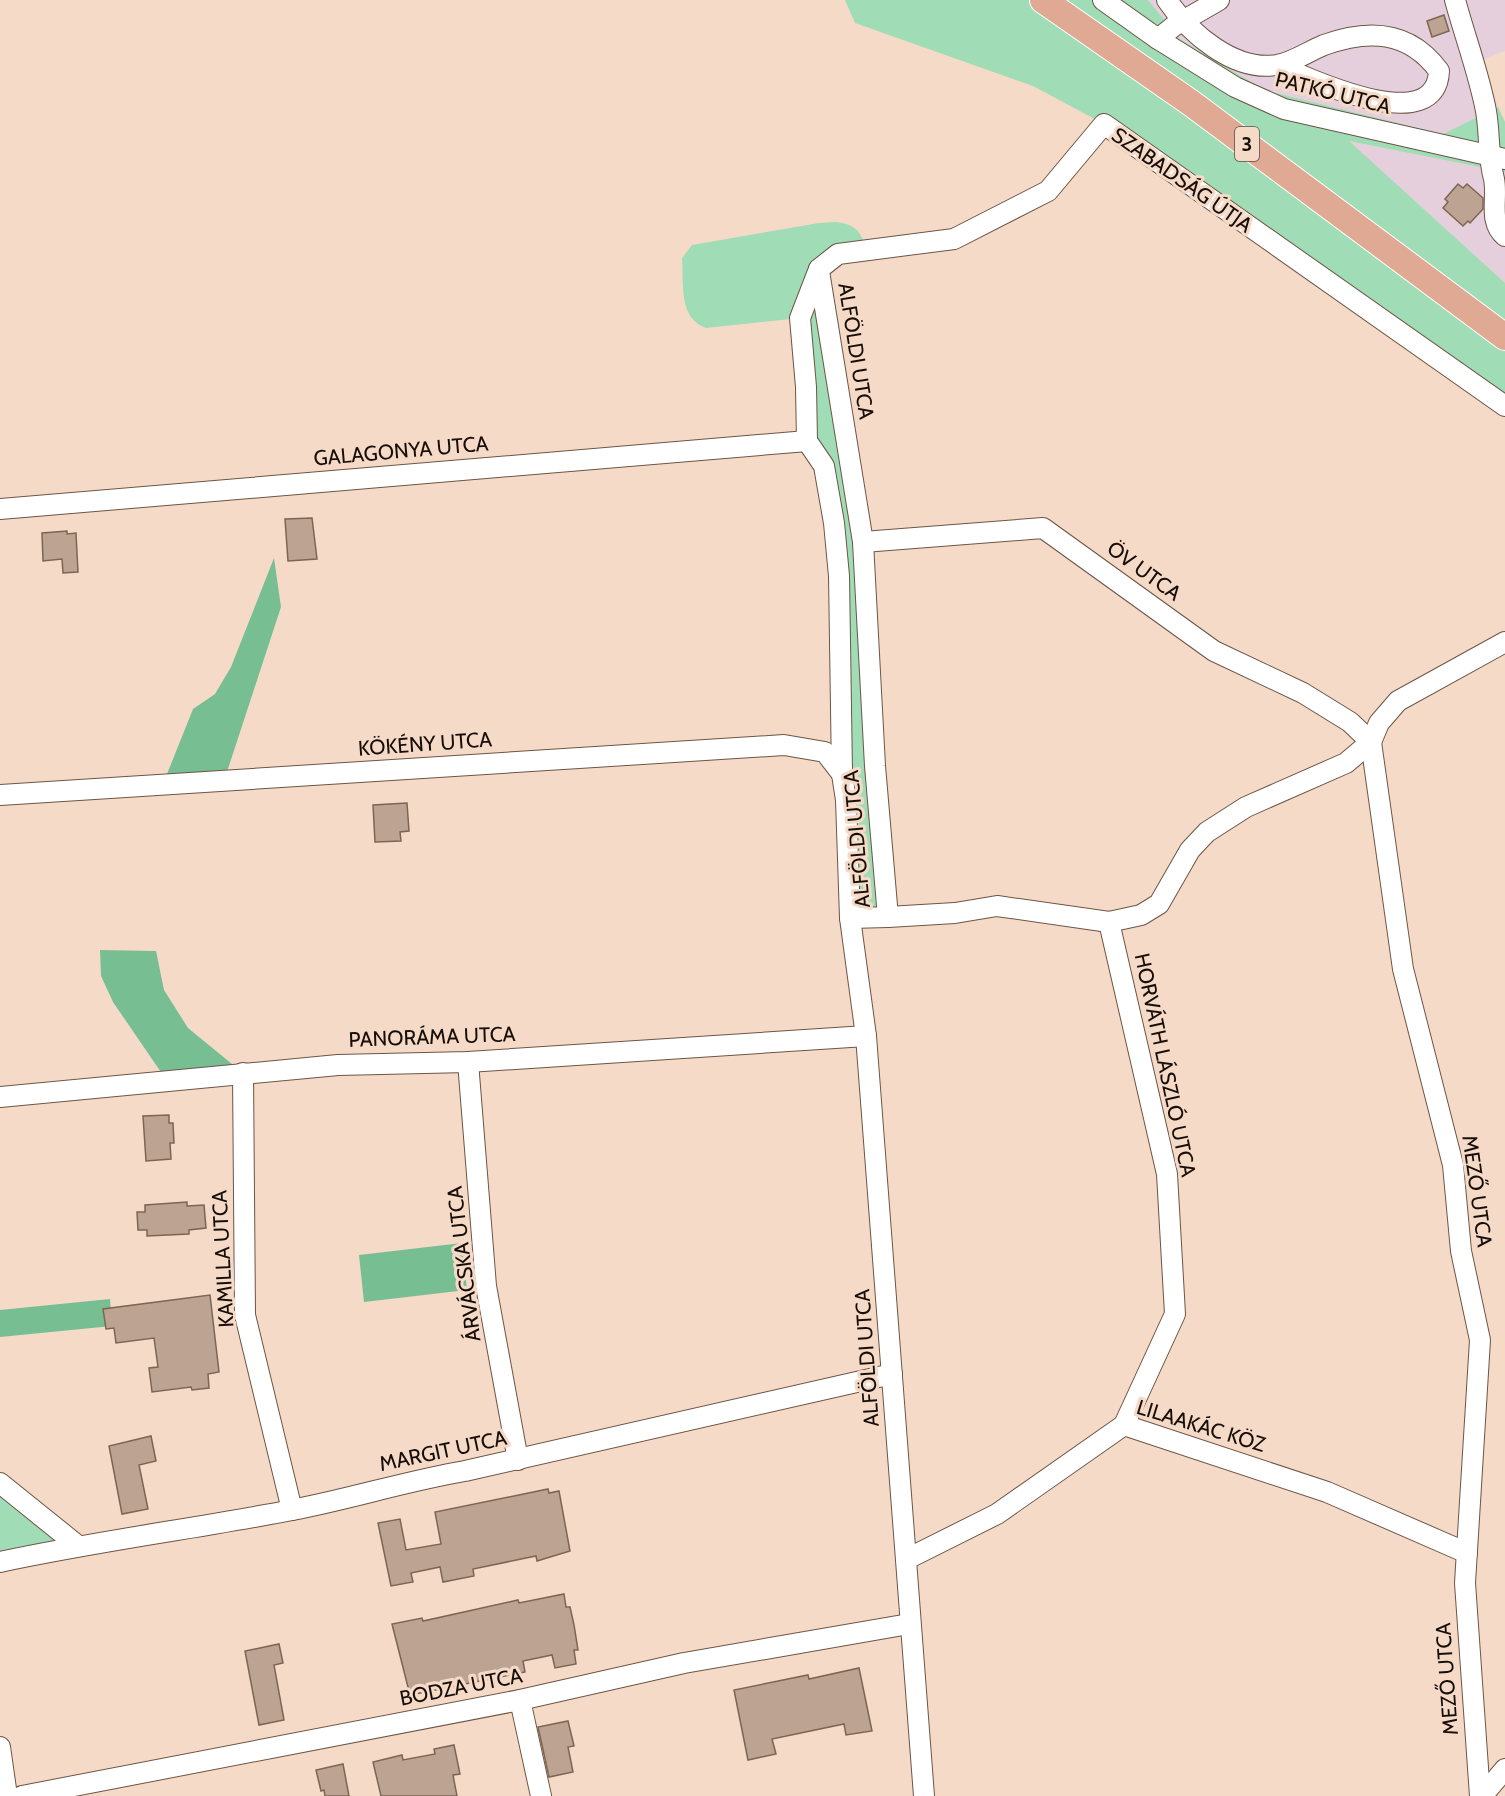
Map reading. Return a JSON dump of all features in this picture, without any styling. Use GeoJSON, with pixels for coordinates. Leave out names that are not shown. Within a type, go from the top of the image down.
{"type":"FeatureCollection","features":[{"type":"Feature","properties":{"kind":"main road","name":"3"},"geometry":{"type":"LineString","coordinates":[[1043,0],[1191,103],[1505,337]]}},
{"type":"Feature","properties":{"kind":"street","name":"PATKÓ UTCA"},"geometry":{"type":"LineString","coordinates":[[1103,0],[1158,39],[1235,87],[1284,109],[1498,157]]}},
{"type":"Feature","properties":{"kind":"street"},"geometry":{"type":"LineString","coordinates":[[1167,0],[1182,22],[1203,41],[1250,64],[1277,65],[1324,86],[1387,102],[1407,104],[1421,100],[1431,93],[1438,81],[1439,70],[1418,47],[1401,39],[1379,35],[1356,37],[1325,45],[1277,65]]}},
{"type":"Feature","properties":{"kind":"street"},"geometry":{"type":"LineString","coordinates":[[1158,39],[1219,0]]}},
{"type":"Feature","properties":{"kind":"street"},"geometry":{"type":"LineString","coordinates":[[1455,0],[1498,157],[1489,169],[1494,180],[1495,216],[1505,236]]}},
{"type":"Feature","properties":{"kind":"street","name":"SZABADSÁG ÚTJA"},"geometry":{"type":"LineString","coordinates":[[819,268],[838,254],[954,239],[1048,191],[1104,124],[1505,406]]}},
{"type":"Feature","properties":{"kind":"street","name":"ALFÖLDI UTCA"},"geometry":{"type":"LineString","coordinates":[[819,268],[800,318],[806,387],[807,441],[824,465],[834,523],[839,576],[842,774],[846,800],[850,918],[866,1036],[907,1559],[909,1624],[924,1796]]}},
{"type":"Feature","properties":{"kind":"street","name":"ALFÖLDI UTCA"},"geometry":{"type":"LineString","coordinates":[[819,268],[863,542],[875,766],[888,916],[850,918]]}},
{"type":"Feature","properties":{"kind":"street","name":"GALAGONYA UTCA"},"geometry":{"type":"LineString","coordinates":[[0,509],[807,441]]}},
{"type":"Feature","properties":{"kind":"street","name":"ÖV UTCA"},"geometry":{"type":"LineString","coordinates":[[863,542],[1043,528],[1214,651],[1303,693],[1350,722],[1371,742]]}},
{"type":"Feature","properties":{"kind":"street"},"geometry":{"type":"LineString","coordinates":[[888,916],[955,913],[997,906],[1109,922],[1141,915],[1159,904],[1190,850],[1207,832],[1246,807],[1346,763],[1371,742],[1379,723],[1398,701],[1505,642]]}},
{"type":"Feature","properties":{"kind":"street","name":"MEZŐ UTCA"},"geometry":{"type":"LineString","coordinates":[[1371,742],[1403,969],[1453,1165],[1461,1251],[1480,1340],[1465,1583],[1481,1796]]}},
{"type":"Feature","properties":{"kind":"street","name":"KÖKÉNY UTCA"},"geometry":{"type":"LineString","coordinates":[[0,795],[784,746],[825,753],[842,774]]}},
{"type":"Feature","properties":{"kind":"street","name":"HORVÁTH LÁSZLÓ UTCA"},"geometry":{"type":"LineString","coordinates":[[1109,922],[1167,1174],[1175,1314],[1124,1425]]}},
{"type":"Feature","properties":{"kind":"street","name":"PANORÁMA UTCA"},"geometry":{"type":"LineString","coordinates":[[0,1097],[338,1065],[468,1062],[866,1036]]}},
{"type":"Feature","properties":{"kind":"street","name":"ÁRVÁCSKA UTCA"},"geometry":{"type":"LineString","coordinates":[[468,1062],[486,1286],[518,1460]]}},
{"type":"Feature","properties":{"kind":"street","name":"KAMILLA UTCA"},"geometry":{"type":"LineString","coordinates":[[243,1073],[245,1315],[292,1510]]}},
{"type":"Feature","properties":{"kind":"street","name":"MARGIT UTCA"},"geometry":{"type":"LineString","coordinates":[[0,1562],[77,1545],[292,1510],[411,1480],[518,1460],[892,1374]]}},
{"type":"Feature","properties":{"kind":"street","name":"LILAAKÁC KÖZ"},"geometry":{"type":"LineString","coordinates":[[907,1559],[997,1514],[1124,1425],[1328,1492],[1467,1553]]}},
{"type":"Feature","properties":{"kind":"street"},"geometry":{"type":"LineString","coordinates":[[0,1483],[77,1545]]}},
{"type":"Feature","properties":{"kind":"street","name":"BODZA UTCA"},"geometry":{"type":"LineString","coordinates":[[22,1796],[520,1700],[684,1663],[909,1624]]}},
{"type":"Feature","properties":{"kind":"street"},"geometry":{"type":"LineString","coordinates":[[520,1700],[541,1796]]}},
{"type":"Feature","properties":{"kind":"street"},"geometry":{"type":"LineString","coordinates":[[0,1747],[7,1796]]}},
{"type":"Feature","properties":{"kind":"street"},"geometry":{"type":"LineString","coordinates":[[1481,1796],[1505,1769]]}},
{"type":"Feature","properties":{"kind":"shaded area"},"geometry":{"type":"Polygon","coordinates":[[[1148,0],[1505,0],[1505,51],[1482,60],[1498,107],[1443,134],[1264,90],[1180,39],[1148,0]]]}},
{"type":"Feature","properties":{"kind":"shaded area"},"geometry":{"type":"Polygon","coordinates":[[[1348,141],[1505,172],[1505,283],[1348,141]]]}},
{"type":"Feature","properties":{"kind":"green space"},"geometry":{"type":"Polygon","coordinates":[[[845,0],[1148,0],[1180,39],[1264,90],[1443,134],[1498,107],[1505,122],[1505,172],[1349,141],[1505,283],[1505,406],[1104,124],[1033,86],[855,23],[845,0]]]}},
{"type":"Feature","properties":{"kind":"green space"},"geometry":{"type":"Polygon","coordinates":[[[836,222],[849,225],[857,230],[868,250],[819,269],[863,542],[888,917],[850,918],[834,523],[807,441],[800,318],[706,328],[691,316],[684,299],[683,289],[682,258],[692,245],[836,222]]]}},
{"type":"Feature","properties":{"kind":"green space"},"geometry":{"type":"Polygon","coordinates":[[[274,558],[281,607],[224,781],[163,784],[193,709],[215,694],[231,667],[274,558]]]}},
{"type":"Feature","properties":{"kind":"green space"},"geometry":{"type":"Polygon","coordinates":[[[100,950],[156,951],[164,990],[188,1028],[243,1073],[167,1081],[113,1002],[101,976],[100,950]]]}},
{"type":"Feature","properties":{"kind":"green space"},"geometry":{"type":"Polygon","coordinates":[[[462,1243],[467,1290],[364,1302],[359,1255],[462,1243]]]}},
{"type":"Feature","properties":{"kind":"green space"},"geometry":{"type":"Polygon","coordinates":[[[110,1299],[112,1326],[0,1337],[0,1310],[110,1299]]]}},
{"type":"Feature","properties":{"kind":"green space"},"geometry":{"type":"Polygon","coordinates":[[[0,1483],[77,1545],[0,1562],[0,1483]]]}},
{"type":"Feature","properties":{"kind":"building"},"geometry":{"type":"Polygon","coordinates":[[[1444,15],[1449,31],[1432,37],[1427,21],[1444,15]]]}},
{"type":"Feature","properties":{"kind":"building"},"geometry":{"type":"Polygon","coordinates":[[[1458,184],[1463,188],[1467,184],[1483,198],[1483,209],[1470,223],[1468,221],[1463,226],[1443,208],[1448,202],[1445,199],[1458,184]]]}},
{"type":"Feature","properties":{"kind":"building"},"geometry":{"type":"Polygon","coordinates":[[[312,518],[317,559],[288,561],[285,519],[312,518]]]}},
{"type":"Feature","properties":{"kind":"building"},"geometry":{"type":"Polygon","coordinates":[[[67,531],[67,534],[76,533],[78,572],[63,573],[62,559],[43,561],[42,533],[67,531]]]}},
{"type":"Feature","properties":{"kind":"building"},"geometry":{"type":"Polygon","coordinates":[[[407,803],[409,831],[400,832],[401,841],[375,842],[373,805],[407,803]]]}},
{"type":"Feature","properties":{"kind":"building"},"geometry":{"type":"Polygon","coordinates":[[[169,1115],[169,1123],[173,1123],[174,1143],[170,1143],[171,1159],[146,1161],[143,1116],[169,1115]]]}},
{"type":"Feature","properties":{"kind":"building"},"geometry":{"type":"Polygon","coordinates":[[[187,1202],[187,1206],[204,1205],[206,1228],[189,1230],[189,1234],[147,1236],[147,1230],[138,1230],[137,1212],[145,1212],[145,1205],[187,1202]]]}},
{"type":"Feature","properties":{"kind":"building"},"geometry":{"type":"Polygon","coordinates":[[[210,1295],[219,1372],[208,1374],[209,1388],[192,1390],[191,1387],[152,1392],[149,1368],[158,1367],[154,1338],[116,1343],[114,1328],[106,1329],[103,1309],[210,1295]]]}},
{"type":"Feature","properties":{"kind":"building"},"geometry":{"type":"Polygon","coordinates":[[[151,1436],[156,1461],[139,1465],[148,1509],[122,1514],[109,1446],[151,1436]]]}},
{"type":"Feature","properties":{"kind":"building"},"geometry":{"type":"Polygon","coordinates":[[[548,1489],[549,1493],[559,1491],[570,1551],[537,1561],[536,1556],[473,1569],[474,1576],[443,1582],[440,1567],[411,1573],[413,1582],[391,1586],[378,1523],[400,1519],[406,1550],[441,1544],[435,1512],[548,1489]]]}},
{"type":"Feature","properties":{"kind":"building"},"geometry":{"type":"Polygon","coordinates":[[[564,1594],[566,1607],[570,1607],[574,1625],[578,1650],[574,1650],[576,1664],[555,1668],[552,1655],[523,1661],[525,1672],[410,1695],[392,1624],[422,1618],[423,1621],[518,1600],[519,1603],[564,1594]]]}},
{"type":"Feature","properties":{"kind":"building"},"geometry":{"type":"Polygon","coordinates":[[[279,1644],[283,1663],[274,1665],[284,1720],[259,1725],[245,1651],[279,1644]]]}},
{"type":"Feature","properties":{"kind":"building"},"geometry":{"type":"Polygon","coordinates":[[[859,1668],[872,1731],[846,1735],[844,1724],[772,1739],[776,1754],[748,1760],[734,1690],[808,1675],[809,1679],[859,1668]]]}},
{"type":"Feature","properties":{"kind":"building"},"geometry":{"type":"Polygon","coordinates":[[[568,1721],[574,1746],[568,1747],[573,1772],[549,1777],[538,1727],[568,1721]]]}},
{"type":"Feature","properties":{"kind":"building"},"geometry":{"type":"Polygon","coordinates":[[[454,1745],[460,1774],[453,1775],[457,1796],[381,1796],[373,1762],[402,1755],[403,1760],[435,1754],[434,1749],[454,1745]]]}},
{"type":"Feature","properties":{"kind":"building"},"geometry":{"type":"Polygon","coordinates":[[[343,1764],[349,1796],[325,1796],[324,1790],[321,1791],[316,1770],[343,1764]]]}}]}
